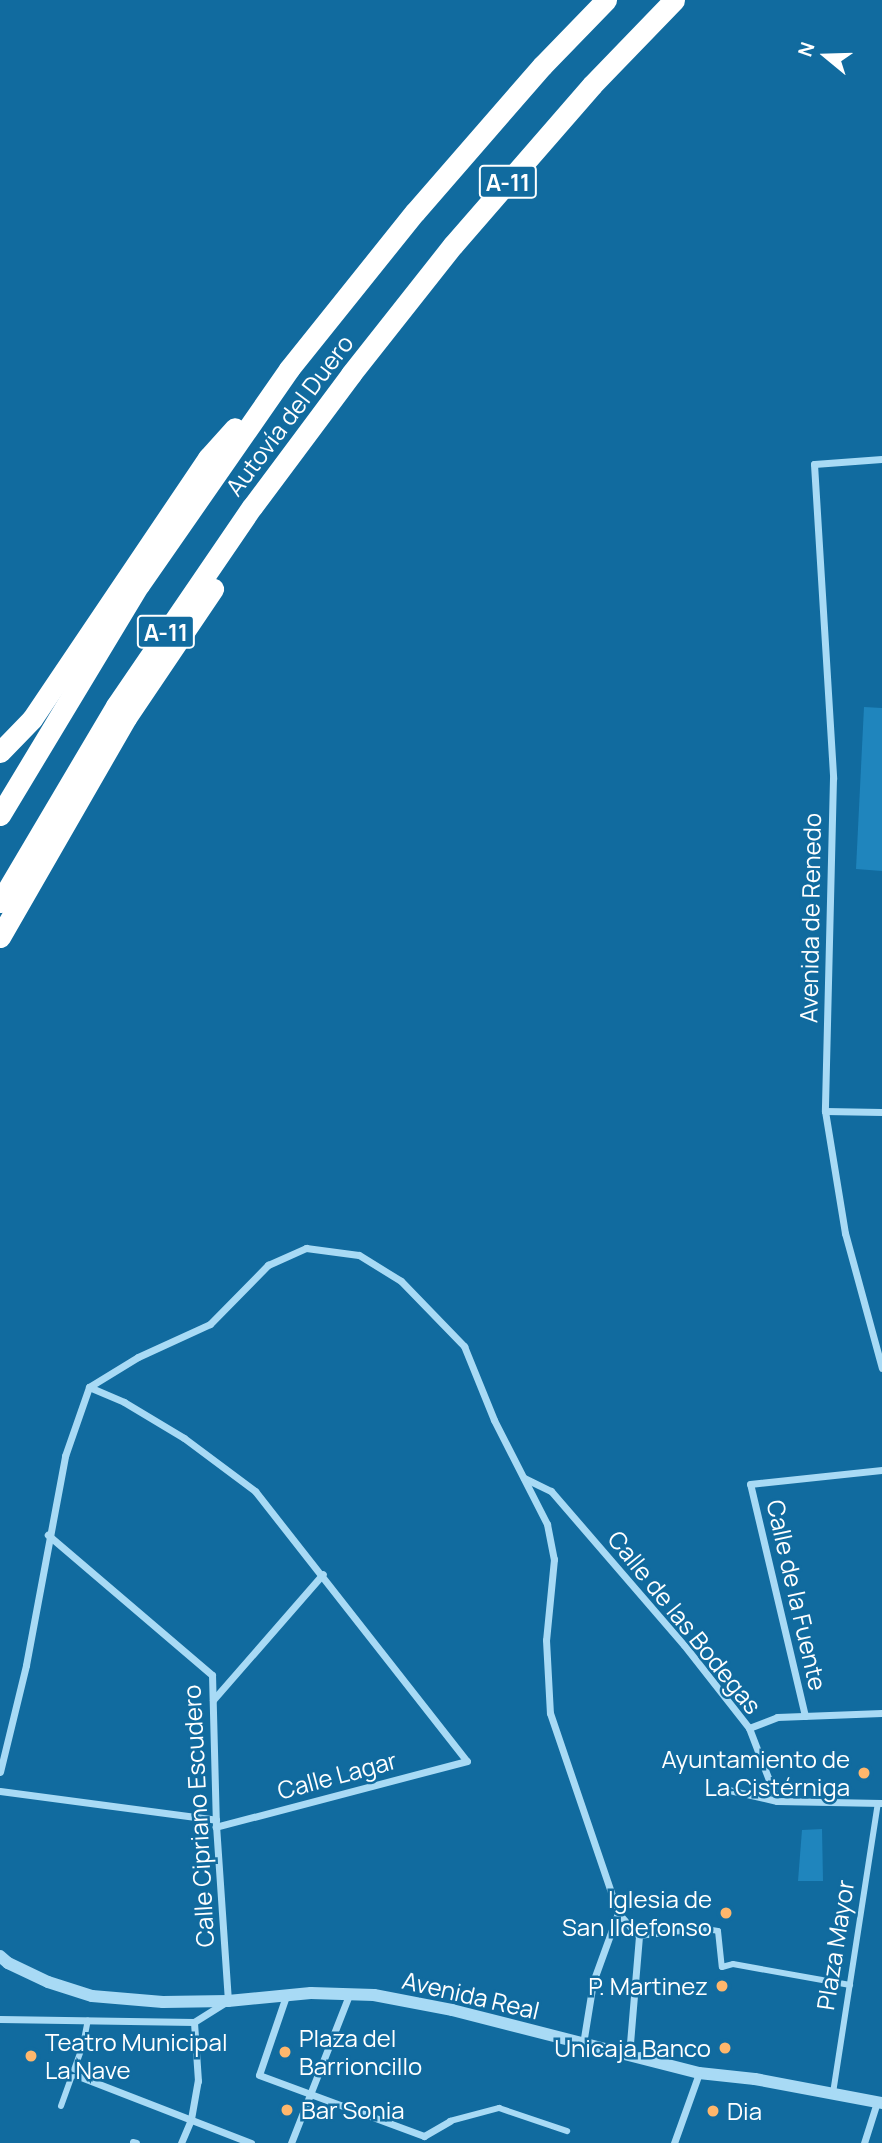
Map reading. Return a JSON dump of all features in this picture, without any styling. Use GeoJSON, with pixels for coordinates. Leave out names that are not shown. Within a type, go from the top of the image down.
{"type":"FeatureCollection","features":[{"type":"Feature","properties":{"kind":"highway","name":"Autovía del Duero"},"geometry":{"type":"LineString","coordinates":[[0,815],[139,585],[289,369],[415,212],[542,66],[606,0]]}},
{"type":"Feature","properties":{"kind":"highway","name":"Autovía del Duero"},"geometry":{"type":"LineString","coordinates":[[0,902],[116,706],[252,507],[351,373],[453,246],[592,85],[674,0]]}},
{"type":"Feature","properties":{"kind":"highway"},"geometry":{"type":"LineString","coordinates":[[0,752],[32,719],[208,458],[289,369]]}},
{"type":"Feature","properties":{"kind":"highway"},"geometry":{"type":"LineString","coordinates":[[0,937],[126,718],[243,544],[351,373]]}},
{"type":"Feature","properties":{"kind":"street","name":"Avenida de Renedo"},"geometry":{"type":"LineString","coordinates":[[882,459],[814,464],[833,779],[825,1111],[845,1233],[882,1368]]}},
{"type":"Feature","properties":{"kind":"street"},"geometry":{"type":"LineString","coordinates":[[825,1111],[882,1112]]}},
{"type":"Feature","properties":{"kind":"street"},"geometry":{"type":"LineString","coordinates":[[0,1772],[26,1665],[48,1535],[65,1456],[89,1387],[138,1357],[210,1324],[268,1265],[306,1248],[359,1255],[401,1281],[464,1346],[495,1420],[553,1540],[546,1640],[550,1713],[618,1913],[639,1936],[629,2055]]}},
{"type":"Feature","properties":{"kind":"street"},"geometry":{"type":"LineString","coordinates":[[89,1387],[124,1402],[184,1438],[255,1491],[323,1574],[212,1700]]}},
{"type":"Feature","properties":{"kind":"street","name":"Calle de la Fuente"},"geometry":{"type":"LineString","coordinates":[[805,1716],[750,1484],[882,1470]]}},
{"type":"Feature","properties":{"kind":"street","name":"Calle de las Bodegas"},"geometry":{"type":"LineString","coordinates":[[524,1478],[551,1491],[684,1645],[749,1728],[777,1801]]}},
{"type":"Feature","properties":{"kind":"street","name":"Calle Cipriano Escudero"},"geometry":{"type":"LineString","coordinates":[[48,1535],[212,1675],[216,1824],[228,2001]]}},
{"type":"Feature","properties":{"kind":"street","name":"Calle Lagar"},"geometry":{"type":"LineString","coordinates":[[216,1824],[467,1761],[323,1574]]}},
{"type":"Feature","properties":{"kind":"street"},"geometry":{"type":"LineString","coordinates":[[749,1728],[777,1717],[882,1713]]}},
{"type":"Feature","properties":{"kind":"street"},"geometry":{"type":"LineString","coordinates":[[720,1788],[777,1801],[880,1803]]}},
{"type":"Feature","properties":{"kind":"street"},"geometry":{"type":"LineString","coordinates":[[0,1791],[216,1824]]}},
{"type":"Feature","properties":{"kind":"street","name":"Plaza Mayor"},"geometry":{"type":"LineString","coordinates":[[833,2093],[880,1803]]}},
{"type":"Feature","properties":{"kind":"street"},"geometry":{"type":"LineString","coordinates":[[583,2044],[593,1982],[618,1913]]}},
{"type":"Feature","properties":{"kind":"street"},"geometry":{"type":"LineString","coordinates":[[706,1929],[718,1930],[722,1967],[733,1964],[850,1985]]}},
{"type":"Feature","properties":{"kind":"street"},"geometry":{"type":"LineString","coordinates":[[639,1936],[690,1930]]}},
{"type":"Feature","properties":{"kind":"street","name":"Avenida Real"},"geometry":{"type":"LineString","coordinates":[[3,1961],[68,1990],[92,1996],[163,2002],[374,1995],[452,2010],[699,2073]]}},
{"type":"Feature","properties":{"kind":"street"},"geometry":{"type":"LineString","coordinates":[[290,2143],[349,1994]]}},
{"type":"Feature","properties":{"kind":"street"},"geometry":{"type":"LineString","coordinates":[[286,1996],[259,2075],[426,2139],[450,2121],[499,2108],[567,2131]]}},
{"type":"Feature","properties":{"kind":"street"},"geometry":{"type":"LineString","coordinates":[[0,2019],[194,2022],[228,2001]]}},
{"type":"Feature","properties":{"kind":"street"},"geometry":{"type":"LineString","coordinates":[[61,2106],[88,2020]]}},
{"type":"Feature","properties":{"kind":"street"},"geometry":{"type":"LineString","coordinates":[[181,2143],[191,2119],[198,2081],[194,2022]]}},
{"type":"Feature","properties":{"kind":"street"},"geometry":{"type":"LineString","coordinates":[[674,2143],[699,2073],[833,2093],[880,2103],[864,2143]]}},
{"type":"Feature","properties":{"kind":"street"},"geometry":{"type":"LineString","coordinates":[[73,2074],[251,2143]]}},
{"type":"Feature","properties":{"kind":"shaded area"},"geometry":{"type":"Polygon","coordinates":[[[864,707],[882,708],[882,871],[856,869],[864,707]]]}},
{"type":"Feature","properties":{"kind":"shaded area"},"geometry":{"type":"Polygon","coordinates":[[[822,1829],[823,1881],[798,1881],[802,1830],[822,1829]]]}},
{"type":"Feature","properties":{"kind":"place","name":"Ayuntamiento de La Cistérniga"},"geometry":{"type":"Point","coordinates":[864,1773]}},
{"type":"Feature","properties":{"kind":"place","name":"Iglesia de San Ildefonso"},"geometry":{"type":"Point","coordinates":[726,1913]}},
{"type":"Feature","properties":{"kind":"place","name":"P. Martinez"},"geometry":{"type":"Point","coordinates":[722,1986]}},
{"type":"Feature","properties":{"kind":"place","name":"Unicaja Banco"},"geometry":{"type":"Point","coordinates":[725,2048]}},
{"type":"Feature","properties":{"kind":"place","name":"Plaza del Barrioncillo"},"geometry":{"type":"Point","coordinates":[285,2052]}},
{"type":"Feature","properties":{"kind":"place","name":"Teatro Municipal La Nave"},"geometry":{"type":"Point","coordinates":[31,2056]}},
{"type":"Feature","properties":{"kind":"place","name":"Bar Sonia"},"geometry":{"type":"Point","coordinates":[287,2110]}},
{"type":"Feature","properties":{"kind":"place","name":"Dia"},"geometry":{"type":"Point","coordinates":[713,2111]}}]}
